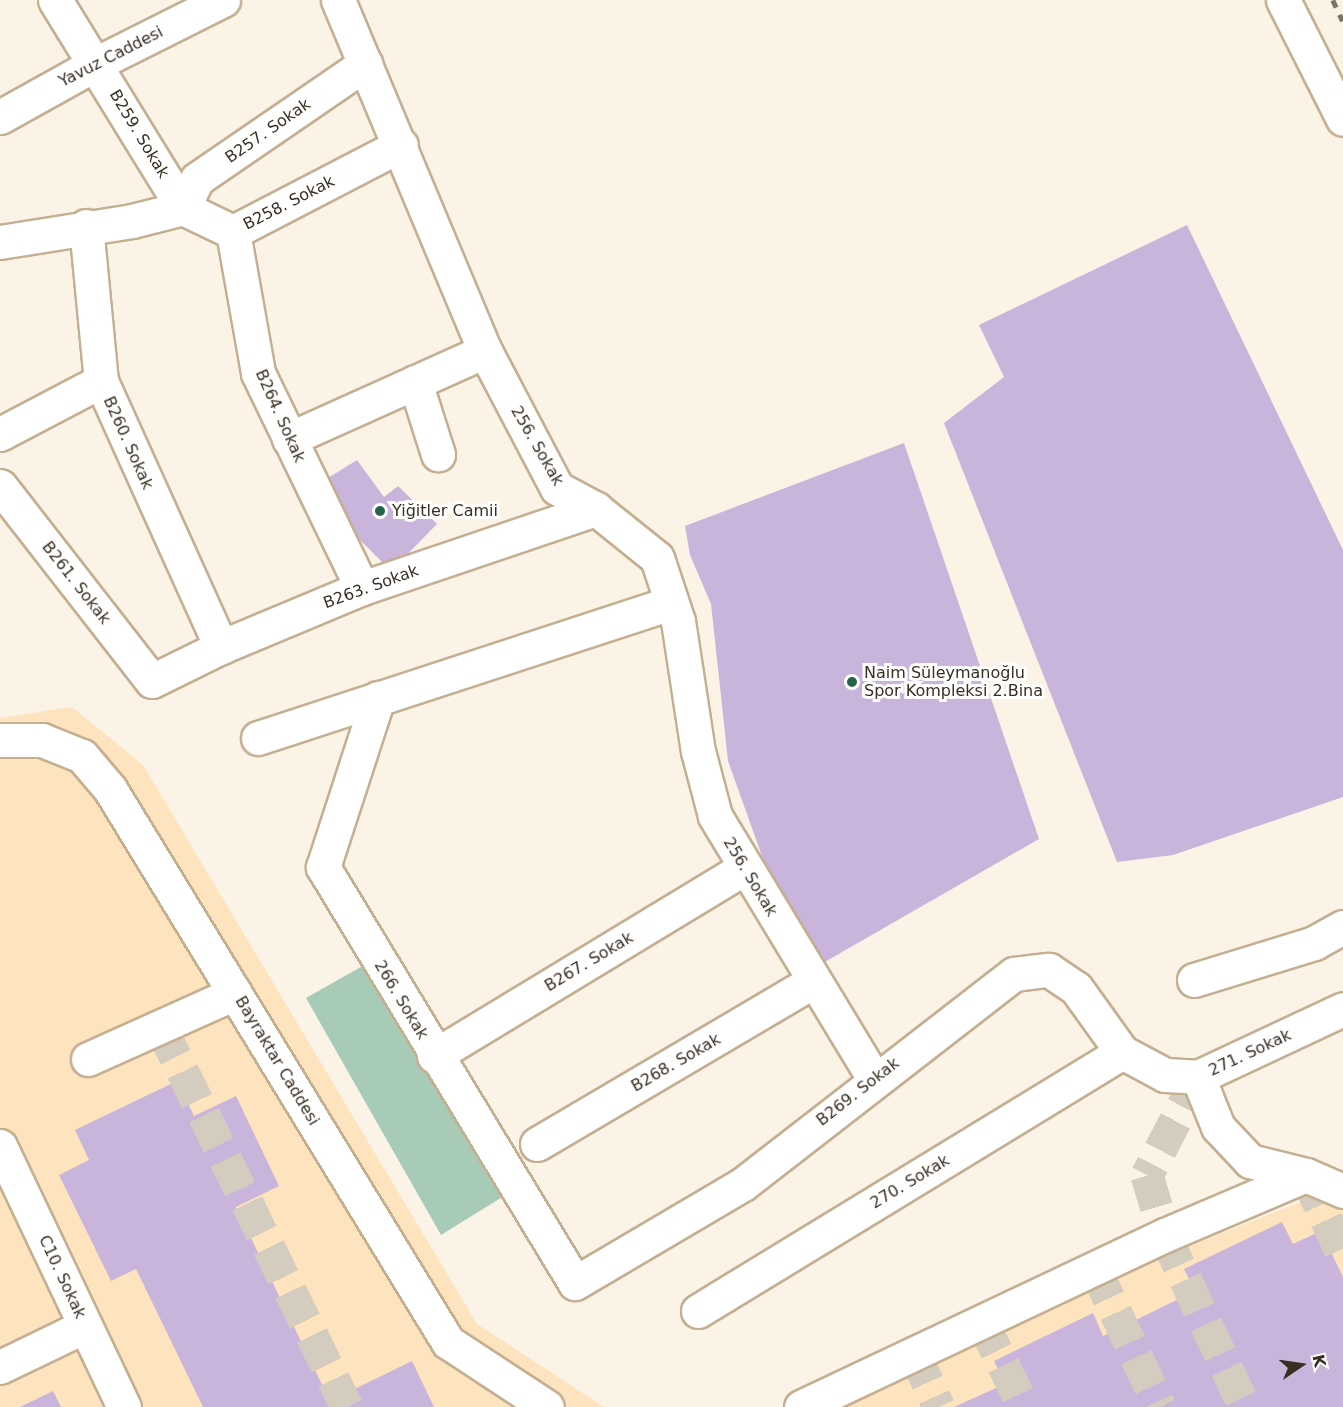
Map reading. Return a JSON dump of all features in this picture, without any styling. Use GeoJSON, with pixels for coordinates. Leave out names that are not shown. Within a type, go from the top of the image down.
{"type":"FeatureCollection","features":[{"type":"Feature","properties":{"kind":"main road","name":"B259. Sokak"},"geometry":{"type":"LineString","coordinates":[[55,0],[97,63],[183,208]]}},
{"type":"Feature","properties":{"kind":"main road","name":"Yavuz Caddesi"},"geometry":{"type":"LineString","coordinates":[[0,117],[97,63],[223,0]]}},
{"type":"Feature","properties":{"kind":"main road","name":"256. Sokak"},"geometry":{"type":"LineString","coordinates":[[338,0],[401,145],[485,351],[557,488],[596,509],[657,558],[670,603],[678,621],[698,751],[715,816],[744,868],[874,1079]]}},
{"type":"Feature","properties":{"kind":"main road"},"geometry":{"type":"LineString","coordinates":[[1283,0],[1343,120]]}},
{"type":"Feature","properties":{"kind":"main road","name":"B257. Sokak"},"geometry":{"type":"LineString","coordinates":[[183,208],[197,179],[365,64]]}},
{"type":"Feature","properties":{"kind":"main road","name":"B258. Sokak"},"geometry":{"type":"LineString","coordinates":[[183,208],[233,232],[401,145]]}},
{"type":"Feature","properties":{"kind":"main road"},"geometry":{"type":"LineString","coordinates":[[0,242],[86,226],[132,221],[183,208]]}},
{"type":"Feature","properties":{"kind":"main road","name":"B260. Sokak"},"geometry":{"type":"LineString","coordinates":[[86,226],[100,381],[221,646]]}},
{"type":"Feature","properties":{"kind":"main road","name":"B264. Sokak"},"geometry":{"type":"LineString","coordinates":[[233,232],[258,373],[362,588]]}},
{"type":"Feature","properties":{"kind":"main road"},"geometry":{"type":"LineString","coordinates":[[289,439],[485,351]]}},
{"type":"Feature","properties":{"kind":"main road"},"geometry":{"type":"LineString","coordinates":[[0,434],[100,381]]}},
{"type":"Feature","properties":{"kind":"main road"},"geometry":{"type":"LineString","coordinates":[[415,382],[438,454]]}},
{"type":"Feature","properties":{"kind":"main road","name":"B261. Sokak"},"geometry":{"type":"LineString","coordinates":[[0,486],[152,681]]}},
{"type":"Feature","properties":{"kind":"main road","name":"B263. Sokak"},"geometry":{"type":"LineString","coordinates":[[152,681],[221,646],[362,588],[596,509]]}},
{"type":"Feature","properties":{"kind":"main road"},"geometry":{"type":"LineString","coordinates":[[258,738],[670,603]]}},
{"type":"Feature","properties":{"kind":"main road","name":"266. Sokak"},"geometry":{"type":"LineString","coordinates":[[378,698],[323,867],[434,1056],[575,1283]]}},
{"type":"Feature","properties":{"kind":"main road","name":"Bayraktar Caddesi"},"geometry":{"type":"LineString","coordinates":[[0,740],[42,740],[82,756],[110,789],[448,1342],[547,1407]]}},
{"type":"Feature","properties":{"kind":"main road","name":"B267. Sokak"},"geometry":{"type":"LineString","coordinates":[[434,1056],[744,868]]}},
{"type":"Feature","properties":{"kind":"main road"},"geometry":{"type":"LineString","coordinates":[[1194,980],[1314,943],[1343,927]]}},
{"type":"Feature","properties":{"kind":"main road","name":"B269. Sokak"},"geometry":{"type":"LineString","coordinates":[[575,1283],[743,1184],[874,1079],[1014,974],[1049,970],[1076,987],[1122,1052]]}},
{"type":"Feature","properties":{"kind":"main road","name":"B268. Sokak"},"geometry":{"type":"LineString","coordinates":[[537,1144],[814,981]]}},
{"type":"Feature","properties":{"kind":"main road"},"geometry":{"type":"LineString","coordinates":[[88,1059],[235,993]]}},
{"type":"Feature","properties":{"kind":"main road","name":"271. Sokak"},"geometry":{"type":"LineString","coordinates":[[1122,1052],[1165,1075],[1198,1077],[1343,1009]]}},
{"type":"Feature","properties":{"kind":"main road","name":"270. Sokak"},"geometry":{"type":"LineString","coordinates":[[698,1311],[1122,1052]]}},
{"type":"Feature","properties":{"kind":"main road"},"geometry":{"type":"LineString","coordinates":[[1198,1077],[1218,1127],[1250,1161],[1306,1175],[1343,1191]]}},
{"type":"Feature","properties":{"kind":"main road","name":"C10. Sokak"},"geometry":{"type":"LineString","coordinates":[[0,1146],[124,1407]]}},
{"type":"Feature","properties":{"kind":"main road"},"geometry":{"type":"LineString","coordinates":[[801,1407],[1165,1235],[1306,1175]]}},
{"type":"Feature","properties":{"kind":"main road"},"geometry":{"type":"LineString","coordinates":[[0,1367],[85,1326]]}},
{"type":"Feature","properties":{"kind":"shaded area"},"geometry":{"type":"Polygon","coordinates":[[[72,707],[143,765],[477,1324],[604,1407],[0,1407],[0,718],[72,707]]]}},
{"type":"Feature","properties":{"kind":"shaded area"},"geometry":{"type":"Polygon","coordinates":[[[1320,1194],[1343,1195],[1343,1407],[822,1407],[1153,1261],[1320,1194]]]}},
{"type":"Feature","properties":{"kind":"green space"},"geometry":{"type":"Polygon","coordinates":[[[366,964],[504,1196],[441,1235],[306,998],[366,964]]]}},
{"type":"Feature","properties":{"kind":"building"},"geometry":{"type":"Polygon","coordinates":[[[1187,225],[1343,550],[1343,797],[1173,855],[1117,862],[944,423],[1004,377],[979,325],[1187,225]]]}},
{"type":"Feature","properties":{"kind":"building","name":"Naim Süleymanoğlu Spor Kompleksi 2.Bina"},"geometry":{"type":"Polygon","coordinates":[[[904,443],[1039,839],[823,963],[772,884],[728,761],[711,604],[690,555],[685,526],[904,443]]]}},
{"type":"Feature","properties":{"kind":"building","name":"Yiğitler Camii"},"geometry":{"type":"Polygon","coordinates":[[[357,460],[384,497],[398,486],[437,524],[391,571],[352,532],[320,483],[357,460]]]}},
{"type":"Feature","properties":{"kind":"building"},"geometry":{"type":"Polygon","coordinates":[[[177,1081],[194,1116],[236,1096],[279,1186],[236,1207],[330,1401],[412,1361],[434,1407],[203,1407],[136,1269],[111,1281],[59,1175],[89,1160],[75,1130],[177,1081]]]}},
{"type":"Feature","properties":{"kind":"building"},"geometry":{"type":"Polygon","coordinates":[[[1282,1222],[1293,1244],[1321,1231],[1343,1277],[1343,1407],[954,1407],[1005,1384],[994,1361],[1093,1313],[1103,1336],[1195,1291],[1184,1269],[1282,1222]]]}},
{"type":"Feature","properties":{"kind":"building"},"geometry":{"type":"Polygon","coordinates":[[[53,1391],[61,1407],[20,1407],[53,1391]]]}},
{"type":"Feature","properties":{"kind":"tunnel"},"geometry":{"type":"LineString","coordinates":[[161,1027],[347,1407]]}},
{"type":"Feature","properties":{"kind":"tunnel"},"geometry":{"type":"LineString","coordinates":[[1198,1077],[1147,1175],[1165,1235],[1245,1407]]}},
{"type":"Feature","properties":{"kind":"tunnel"},"geometry":{"type":"LineString","coordinates":[[1306,1175],[1343,1255]]}},
{"type":"Feature","properties":{"kind":"tunnel"},"geometry":{"type":"LineString","coordinates":[[1095,1268],[1160,1407]]}},
{"type":"Feature","properties":{"kind":"tunnel"},"geometry":{"type":"LineString","coordinates":[[982,1321],[1024,1407]]}},
{"type":"Feature","properties":{"kind":"tunnel"},"geometry":{"type":"LineString","coordinates":[[914,1352],[939,1407]]}},
{"type":"Feature","properties":{"kind":"railway"},"geometry":{"type":"LineString","coordinates":[[1333,0],[1343,21]]}},
{"type":"Feature","properties":{"kind":"place","name":"Yiğitler Camii"},"geometry":{"type":"Point","coordinates":[380,511]}},
{"type":"Feature","properties":{"kind":"place","name":"Naim Süleymanoğlu Spor Kompleksi 2.Bina"},"geometry":{"type":"Point","coordinates":[852,682]}}]}
